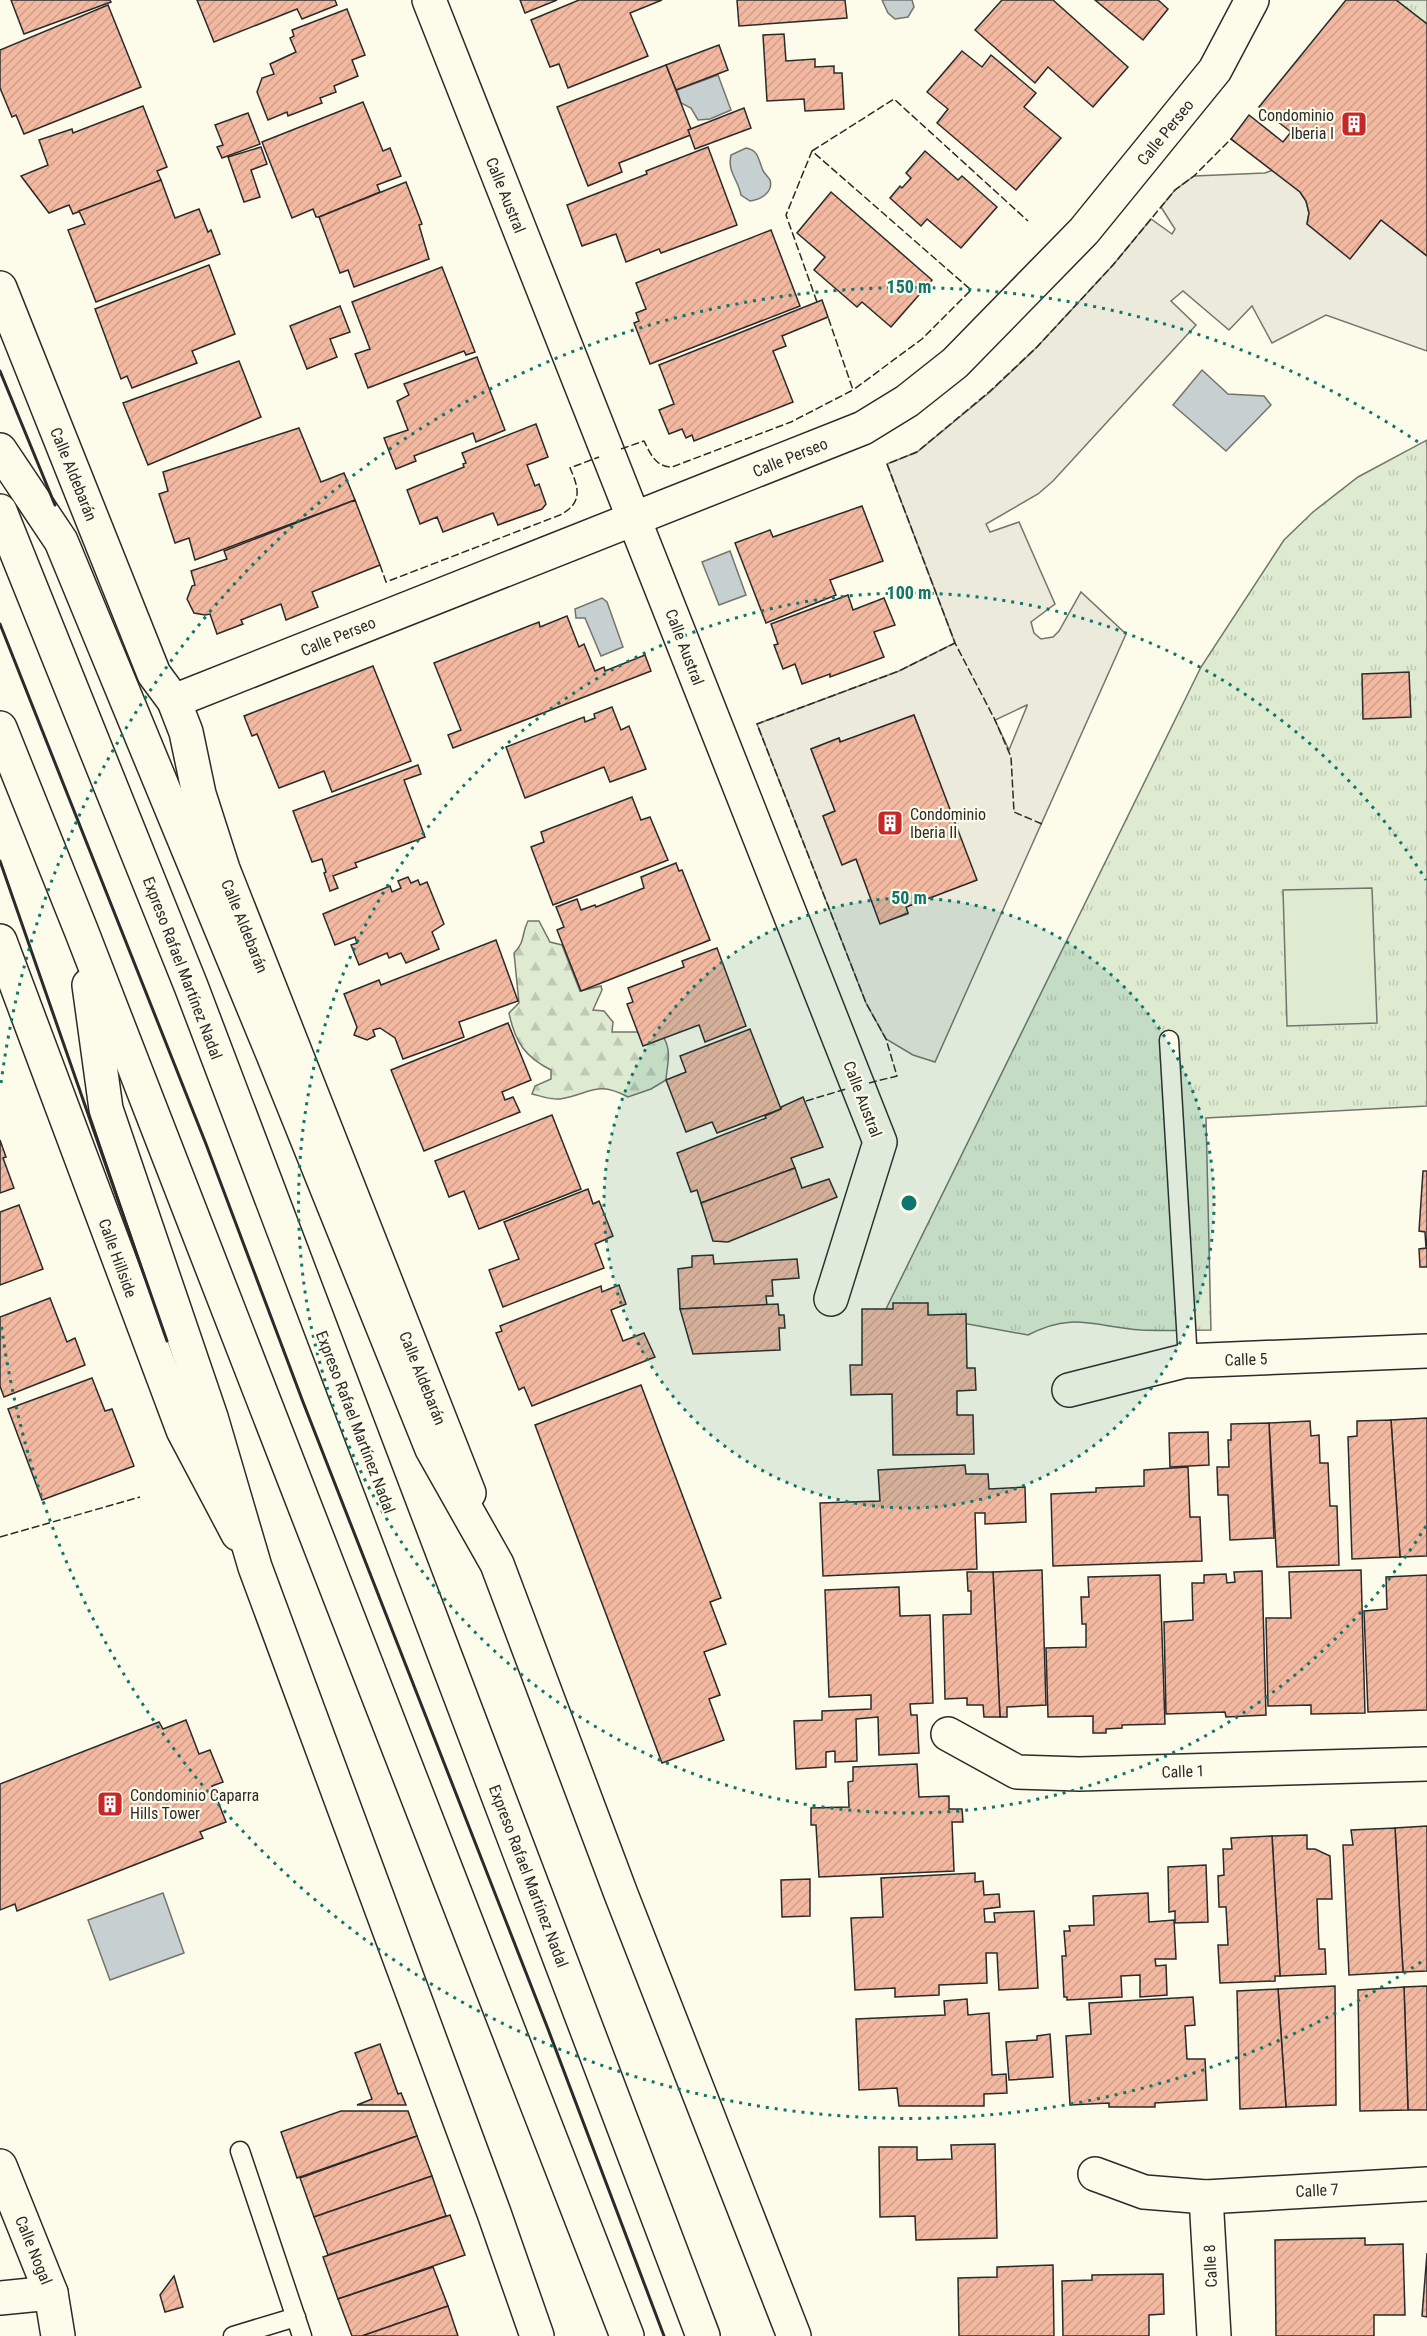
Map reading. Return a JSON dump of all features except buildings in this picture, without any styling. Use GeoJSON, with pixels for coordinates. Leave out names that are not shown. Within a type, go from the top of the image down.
{"type":"FeatureCollection","features":[{"type":"Feature","properties":{"kind":"main road","name":"Calle Austral"},"geometry":{"type":"LineString","coordinates":[[429,0],[880,1142],[831,1299]]}},
{"type":"Feature","properties":{"kind":"main road","name":"Calle Perseo"},"geometry":{"type":"LineString","coordinates":[[174,701],[863,428],[907,401],[955,363],[1084,231],[1215,69],[1252,0]]}},
{"type":"Feature","properties":{"kind":"main road","name":"Calle Aldebarán"},"geometry":{"type":"LineString","coordinates":[[0,288],[154,674],[174,701],[186,732],[199,794],[223,869],[497,1564]]}},
{"type":"Feature","properties":{"kind":"main road"},"geometry":{"type":"LineString","coordinates":[[0,450],[61,541],[272,1052],[432,1449],[497,1564],[621,1894],[794,2336]]}},
{"type":"Feature","properties":{"kind":"main road","name":"Expreso Rafael Martínez Nadal"},"geometry":{"type":"LineString","coordinates":[[0,512],[191,986],[703,2336]]}},
{"type":"Feature","properties":{"kind":"main road"},"geometry":{"type":"LineString","coordinates":[[0,728],[81,930],[627,2336]]}},
{"type":"Feature","properties":{"kind":"main road"},"geometry":{"type":"LineString","coordinates":[[81,930],[106,1109],[211,1418],[255,1568],[490,2202],[537,2336]]}},
{"type":"Feature","properties":{"kind":"main road","name":"Calle Hillside"},"geometry":{"type":"LineString","coordinates":[[0,941],[183,1430],[255,1568]]}},
{"type":"Feature","properties":{"kind":"main road","name":"Calle 5"},"geometry":{"type":"LineString","coordinates":[[1070,1390],[1188,1361],[1427,1351]]}},
{"type":"Feature","properties":{"kind":"main road","name":"Calle 1"},"geometry":{"type":"LineString","coordinates":[[948,1734],[1017,1772],[1078,1774],[1427,1764]]}},
{"type":"Feature","properties":{"kind":"main road","name":"Calle Nogal"},"geometry":{"type":"LineString","coordinates":[[0,2166],[51,2293],[58,2336]]}},
{"type":"Feature","properties":{"kind":"main road","name":"Calle 7"},"geometry":{"type":"LineString","coordinates":[[1095,2174],[1144,2192],[1206,2197],[1427,2184]]}},
{"type":"Feature","properties":{"kind":"main road","name":"Calle 8"},"geometry":{"type":"LineString","coordinates":[[1206,2197],[1214,2336]]}},
{"type":"Feature","properties":{"kind":"main road"},"geometry":{"type":"LineString","coordinates":[[0,2298],[51,2293]]}},
{"type":"Feature","properties":{"kind":"lane"},"geometry":{"type":"LineString","coordinates":[[1169,1040],[1188,1361]]}},
{"type":"Feature","properties":{"kind":"lane"},"geometry":{"type":"LineString","coordinates":[[240,2151],[303,2336]]}},
{"type":"Feature","properties":{"kind":"lane"},"geometry":{"type":"LineString","coordinates":[[233,2336],[296,2317]]}},
{"type":"Feature","properties":{"kind":"green space"},"geometry":{"type":"Polygon","coordinates":[[[1396,0],[1427,0],[1427,24],[1396,0]]]}},
{"type":"Feature","properties":{"kind":"green space"},"geometry":{"type":"Polygon","coordinates":[[[1427,440],[1427,1106],[1206,1118],[1211,1330],[1141,1330],[1072,1322],[1044,1328],[1028,1335],[886,1309],[1201,667],[1284,540],[1313,512],[1358,477],[1427,440]]]}},
{"type":"Feature","properties":{"kind":"green space"},"geometry":{"type":"Polygon","coordinates":[[[1372,888],[1377,1023],[1287,1026],[1283,890],[1372,888]]]}},
{"type":"Feature","properties":{"kind":"green space"},"geometry":{"type":"Polygon","coordinates":[[[528,921],[539,921],[550,942],[562,945],[580,991],[601,986],[602,990],[593,1010],[604,1011],[613,1022],[612,1032],[638,1032],[664,1038],[668,1054],[666,1080],[651,1089],[628,1097],[608,1089],[594,1090],[560,1099],[532,1094],[535,1086],[551,1079],[551,1070],[534,1060],[522,1048],[514,1032],[509,1013],[519,1003],[514,953],[522,941],[528,921]]]}},
{"type":"Feature","properties":{"kind":"shaded area"},"geometry":{"type":"Polygon","coordinates":[[[882,0],[912,0],[914,7],[908,17],[895,19],[888,13],[882,0]]]}},
{"type":"Feature","properties":{"kind":"shaded area"},"geometry":{"type":"Polygon","coordinates":[[[718,75],[731,110],[710,119],[698,120],[691,108],[681,103],[677,90],[718,75]]]}},
{"type":"Feature","properties":{"kind":"shaded area"},"geometry":{"type":"Polygon","coordinates":[[[746,148],[757,155],[771,185],[765,195],[750,201],[741,195],[730,166],[731,155],[746,148]]]}},
{"type":"Feature","properties":{"kind":"shaded area"},"geometry":{"type":"Polygon","coordinates":[[[1273,170],[1300,192],[1306,201],[1309,213],[1307,224],[1350,258],[1381,220],[1427,256],[1427,351],[1326,315],[1272,343],[1252,306],[1229,330],[1183,291],[1171,301],[1196,325],[1053,481],[1038,494],[986,524],[990,532],[1019,522],[1055,604],[1031,622],[1034,633],[1041,639],[1053,637],[1059,631],[1081,592],[1126,634],[935,1062],[913,1055],[886,1039],[866,1003],[757,724],[899,671],[955,643],[887,464],[917,452],[990,392],[1037,347],[1113,265],[1151,219],[1172,234],[1175,229],[1161,207],[1175,190],[1194,176],[1265,173],[1273,170]],[[1027,706],[995,720],[1009,750],[1027,706]],[[914,715],[841,742],[839,738],[811,749],[835,811],[823,816],[842,864],[856,859],[880,923],[908,914],[906,907],[976,880],[914,715]]]}},
{"type":"Feature","properties":{"kind":"shaded area"},"geometry":{"type":"Polygon","coordinates":[[[1202,370],[1228,394],[1264,396],[1271,405],[1226,451],[1173,405],[1202,370]]]}},
{"type":"Feature","properties":{"kind":"shaded area"},"geometry":{"type":"Polygon","coordinates":[[[730,551],[746,595],[719,605],[702,562],[730,551]]]}},
{"type":"Feature","properties":{"kind":"shaded area"},"geometry":{"type":"Polygon","coordinates":[[[602,598],[607,602],[623,647],[601,656],[585,618],[576,618],[575,609],[602,598]]]}},
{"type":"Feature","properties":{"kind":"shaded area"},"geometry":{"type":"Polygon","coordinates":[[[163,1893],[184,1953],[110,1980],[88,1920],[163,1893]]]}},
{"type":"Feature","properties":{"kind":"fence"},"geometry":{"type":"LineString","coordinates":[[812,151],[894,99],[1028,221]]}},
{"type":"Feature","properties":{"kind":"fence"},"geometry":{"type":"LineString","coordinates":[[1042,824],[1014,812],[1011,757],[995,720],[955,643],[887,464],[917,452],[989,392],[1037,347],[1113,265],[1175,190],[1194,176],[1231,139],[1235,142]]}},
{"type":"Feature","properties":{"kind":"fence"},"geometry":{"type":"LineString","coordinates":[[817,302],[786,215],[812,151],[971,290],[922,339],[853,390]]}},
{"type":"Feature","properties":{"kind":"fence"},"geometry":{"type":"LineString","coordinates":[[621,449],[644,441],[658,462],[672,467],[791,422],[853,390],[828,317]]}},
{"type":"Feature","properties":{"kind":"fence"},"geometry":{"type":"LineString","coordinates":[[380,565],[386,582],[560,515],[576,500],[577,488],[570,468],[599,457]]}},
{"type":"Feature","properties":{"kind":"fence"},"geometry":{"type":"LineString","coordinates":[[869,1083],[897,1076],[886,1039],[866,1003],[757,724],[899,671],[955,643]]}},
{"type":"Feature","properties":{"kind":"fence"},"geometry":{"type":"LineString","coordinates":[[806,1101],[846,1089]]}},
{"type":"Feature","properties":{"kind":"fence"},"geometry":{"type":"LineString","coordinates":[[0,1537],[140,1497]]}},
{"type":"Feature","properties":{"kind":"wall"},"geometry":{"type":"LineString","coordinates":[[0,371],[55,505]]}},
{"type":"Feature","properties":{"kind":"wall"},"geometry":{"type":"LineString","coordinates":[[0,624],[206,1144],[303,1402],[548,2029],[664,2336]]}},
{"type":"Feature","properties":{"kind":"wall"},"geometry":{"type":"LineString","coordinates":[[0,861],[167,1341]]}},
{"type":"Feature","properties":{"kind":"place","name":"Condominio Iberia I"},"geometry":{"type":"Point","coordinates":[1354,124]}},
{"type":"Feature","properties":{"kind":"place","name":"Condominio Iberia II"},"geometry":{"type":"Point","coordinates":[890,823]}},
{"type":"Feature","properties":{"kind":"place","name":"Condominio Caparra Hills Tower"},"geometry":{"type":"Point","coordinates":[110,1804]}}]}
